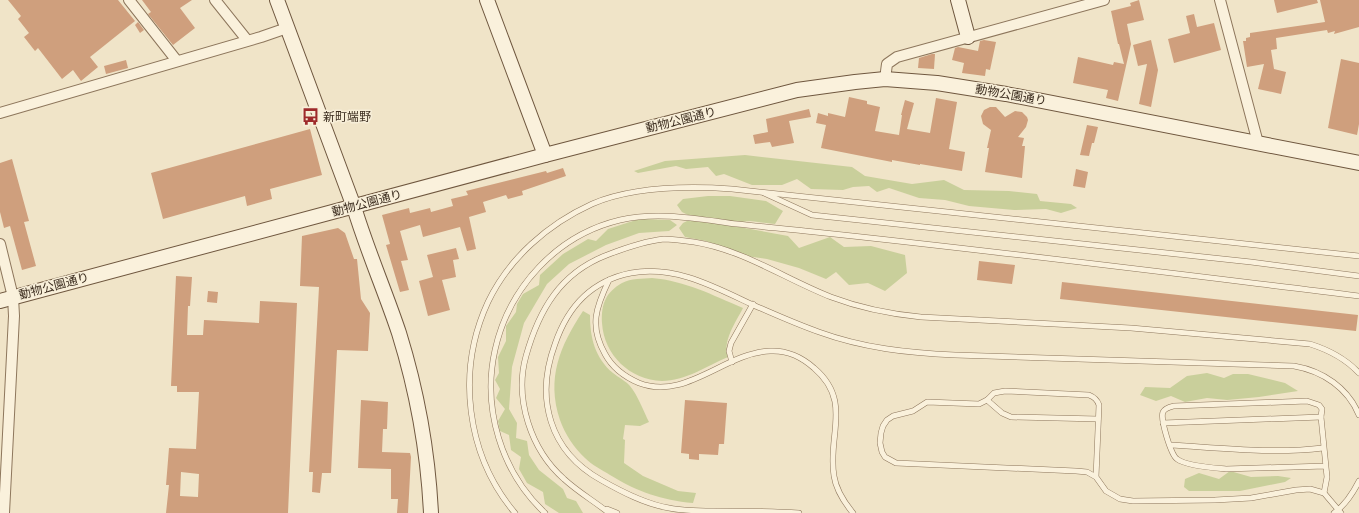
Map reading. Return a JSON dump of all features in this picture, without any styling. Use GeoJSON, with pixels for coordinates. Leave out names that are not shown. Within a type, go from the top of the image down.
{"type":"FeatureCollection","features":[{"type":"Feature","properties":{"kind":"street"},"geometry":{"type":"LineString","coordinates":[[129,0],[177,61]]}},
{"type":"Feature","properties":{"kind":"street"},"geometry":{"type":"LineString","coordinates":[[215,0],[247,40]]}},
{"type":"Feature","properties":{"kind":"street"},"geometry":{"type":"LineString","coordinates":[[277,0],[354,207],[360,228],[398,333],[410,373],[419,414],[427,460],[431,513]]}},
{"type":"Feature","properties":{"kind":"street"},"geometry":{"type":"LineString","coordinates":[[487,0],[545,155]]}},
{"type":"Feature","properties":{"kind":"street"},"geometry":{"type":"LineString","coordinates":[[958,0],[968,37]]}},
{"type":"Feature","properties":{"kind":"street"},"geometry":{"type":"LineString","coordinates":[[885,79],[887,64],[897,57],[1104,0]]}},
{"type":"Feature","properties":{"kind":"street"},"geometry":{"type":"LineString","coordinates":[[1220,0],[1258,143]]}},
{"type":"Feature","properties":{"kind":"street"},"geometry":{"type":"LineString","coordinates":[[0,113],[287,28]]}},
{"type":"Feature","properties":{"kind":"street","name":"動物公園通り"},"geometry":{"type":"LineString","coordinates":[[7,299],[545,155],[796,90],[885,79],[937,83],[1006,94],[1359,162]]}},
{"type":"Feature","properties":{"kind":"street"},"geometry":{"type":"LineString","coordinates":[[0,244],[7,299],[13,324],[4,513]]}},
{"type":"Feature","properties":{"kind":"lane"},"geometry":{"type":"LineString","coordinates":[[515,513],[498,491],[480,455],[473,428],[469,384],[472,357],[477,334],[488,302],[502,278],[515,261],[533,242],[571,214],[615,197],[662,188],[708,188],[760,191],[1359,256]]}},
{"type":"Feature","properties":{"kind":"lane"},"geometry":{"type":"LineString","coordinates":[[760,191],[812,215],[1251,262],[1359,276]]}},
{"type":"Feature","properties":{"kind":"lane"},"geometry":{"type":"LineString","coordinates":[[546,513],[537,505],[525,490],[505,455],[499,440],[491,403],[492,366],[495,348],[500,330],[511,305],[530,277],[542,263],[558,249],[578,236],[599,226],[620,220],[641,216],[686,217],[906,241],[1359,296]]}},
{"type":"Feature","properties":{"kind":"lane"},"geometry":{"type":"LineString","coordinates":[[616,513],[601,506],[581,493],[551,466],[533,436],[524,404],[522,382],[525,360],[539,319],[548,301],[564,281],[599,258],[648,242],[665,239],[682,240],[719,248],[755,261],[832,297],[873,310],[898,315],[928,318],[1131,328],[1310,344],[1327,349],[1341,357],[1359,373]]}},
{"type":"Feature","properties":{"kind":"lane"},"geometry":{"type":"LineString","coordinates":[[799,513],[687,511],[667,508],[644,502],[601,480],[578,464],[557,436],[548,408],[546,381],[550,357],[562,327],[574,306],[589,292],[609,280],[621,276],[646,271],[677,274],[704,282],[796,323],[844,340],[867,346],[913,353],[1021,358],[1294,366],[1307,368],[1320,373],[1332,381],[1347,395],[1359,415]]}},
{"type":"Feature","properties":{"kind":"lane"},"geometry":{"type":"LineString","coordinates":[[609,280],[600,298],[596,312],[595,324],[597,336],[600,346],[607,358],[615,368],[632,380],[655,387],[673,386],[693,380],[746,355],[757,352],[780,351],[792,354],[804,360],[814,368],[823,377],[832,393],[837,422],[833,463],[834,476],[838,491],[844,502],[853,513]]}},
{"type":"Feature","properties":{"kind":"lane"},"geometry":{"type":"LineString","coordinates":[[732,362],[730,346],[753,304]]}},
{"type":"Feature","properties":{"kind":"lane"},"geometry":{"type":"LineString","coordinates":[[1096,477],[1099,405],[1098,400],[1088,395],[1005,391],[994,393],[987,400],[979,404],[927,402],[913,411],[893,416],[887,420],[881,434],[880,443],[884,457],[896,463],[1076,470],[1087,472],[1096,477],[1106,491],[1113,496],[1134,501],[1251,498],[1310,489],[1324,493],[1338,512],[1352,494],[1359,481]]}},
{"type":"Feature","properties":{"kind":"lane"},"geometry":{"type":"LineString","coordinates":[[987,400],[1002,413],[1011,417],[1098,419]]}},
{"type":"Feature","properties":{"kind":"lane"},"geometry":{"type":"LineString","coordinates":[[1324,493],[1327,477],[1323,448],[1322,410],[1319,405],[1307,401],[1174,406],[1164,411],[1162,419],[1170,445],[1176,459],[1182,462],[1214,468],[1325,466]]}},
{"type":"Feature","properties":{"kind":"lane"},"geometry":{"type":"LineString","coordinates":[[1163,423],[1321,417]]}},
{"type":"Feature","properties":{"kind":"lane"},"geometry":{"type":"LineString","coordinates":[[1170,445],[1258,450],[1308,450],[1323,448]]}},
{"type":"Feature","properties":{"kind":"lane"},"geometry":{"type":"LineString","coordinates":[[601,506],[609,513]]}},
{"type":"Feature","properties":{"kind":"green space"},"geometry":{"type":"Polygon","coordinates":[[[745,155],[852,167],[865,176],[912,184],[944,180],[964,190],[1009,191],[1037,194],[1040,201],[1071,204],[1077,208],[1061,213],[1046,209],[1014,210],[969,206],[945,200],[919,198],[889,188],[877,192],[869,186],[853,187],[843,190],[811,189],[797,179],[782,185],[752,185],[724,174],[716,176],[708,167],[686,169],[676,166],[638,173],[634,171],[665,161],[745,155]]]}},
{"type":"Feature","properties":{"kind":"green space"},"geometry":{"type":"Polygon","coordinates":[[[708,196],[730,196],[766,201],[783,211],[775,224],[750,221],[723,224],[788,236],[799,248],[830,237],[844,247],[871,246],[905,255],[907,273],[885,291],[868,283],[849,285],[836,272],[826,279],[799,268],[767,259],[731,254],[706,241],[685,237],[679,228],[683,223],[689,220],[690,216],[682,212],[677,205],[683,199],[708,196]]]}},
{"type":"Feature","properties":{"kind":"green space"},"geometry":{"type":"Polygon","coordinates":[[[639,219],[670,220],[677,225],[669,231],[639,233],[606,245],[569,264],[547,284],[524,323],[512,367],[509,409],[517,423],[516,438],[527,441],[529,455],[539,470],[563,489],[567,498],[576,501],[583,513],[559,513],[545,504],[543,492],[527,483],[519,469],[521,457],[511,450],[509,435],[500,431],[498,421],[505,409],[496,398],[500,389],[495,380],[499,373],[498,357],[506,341],[506,326],[516,312],[517,304],[523,294],[539,285],[540,275],[563,254],[588,239],[596,241],[608,229],[639,219]]]}},
{"type":"Feature","properties":{"kind":"green space"},"geometry":{"type":"Polygon","coordinates":[[[652,278],[688,285],[743,308],[728,338],[728,357],[679,379],[662,381],[650,380],[639,376],[629,371],[621,364],[613,355],[604,335],[602,310],[604,304],[612,290],[622,283],[633,279],[652,278]]]}},
{"type":"Feature","properties":{"kind":"green space"},"geometry":{"type":"Polygon","coordinates":[[[583,311],[590,315],[593,340],[602,361],[613,373],[633,389],[649,422],[640,426],[625,425],[623,439],[625,440],[624,463],[643,476],[678,491],[696,493],[693,503],[670,500],[640,491],[620,481],[588,461],[577,450],[567,436],[560,420],[556,405],[554,390],[555,376],[562,350],[583,311]]]}},
{"type":"Feature","properties":{"kind":"green space"},"geometry":{"type":"Polygon","coordinates":[[[1207,373],[1224,378],[1233,374],[1248,374],[1285,383],[1298,391],[1259,397],[1227,400],[1207,398],[1185,402],[1171,396],[1156,401],[1140,395],[1145,387],[1170,388],[1187,376],[1207,373]]]}},
{"type":"Feature","properties":{"kind":"green space"},"geometry":{"type":"Polygon","coordinates":[[[1230,471],[1251,477],[1278,476],[1291,478],[1285,482],[1240,491],[1189,491],[1184,487],[1185,479],[1199,473],[1219,479],[1230,471]]]}},
{"type":"Feature","properties":{"kind":"building"},"geometry":{"type":"Polygon","coordinates":[[[8,0],[118,0],[135,21],[90,57],[98,67],[81,81],[73,70],[62,79],[38,48],[35,51],[24,37],[29,33],[18,19],[21,16],[8,0]]]}},
{"type":"Feature","properties":{"kind":"building"},"geometry":{"type":"Polygon","coordinates":[[[142,0],[192,0],[180,8],[195,28],[173,45],[148,14],[151,12],[142,0]]]}},
{"type":"Feature","properties":{"kind":"building"},"geometry":{"type":"Polygon","coordinates":[[[1139,0],[1144,20],[1127,24],[1131,44],[1118,101],[1106,98],[1108,90],[1073,83],[1078,57],[1113,65],[1114,62],[1124,64],[1111,11],[1131,6],[1130,3],[1139,0]]]}},
{"type":"Feature","properties":{"kind":"building"},"geometry":{"type":"Polygon","coordinates":[[[1274,0],[1317,0],[1318,3],[1277,13],[1274,0]]]}},
{"type":"Feature","properties":{"kind":"building"},"geometry":{"type":"Polygon","coordinates":[[[1320,0],[1359,0],[1359,27],[1334,34],[1335,31],[1328,33],[1327,30],[1276,38],[1277,49],[1271,50],[1274,69],[1286,72],[1281,94],[1258,89],[1264,64],[1247,67],[1243,41],[1246,41],[1246,38],[1250,37],[1250,33],[1325,22],[1320,0]]]}},
{"type":"Feature","properties":{"kind":"building"},"geometry":{"type":"Polygon","coordinates":[[[1194,14],[1197,27],[1214,23],[1221,50],[1174,63],[1168,39],[1190,33],[1186,16],[1194,14]]]}},
{"type":"Feature","properties":{"kind":"building"},"geometry":{"type":"Polygon","coordinates":[[[138,22],[144,30],[140,33],[135,25],[138,22]]]}},
{"type":"Feature","properties":{"kind":"building"},"geometry":{"type":"Polygon","coordinates":[[[984,40],[996,42],[990,70],[986,69],[985,76],[962,73],[964,63],[952,60],[955,48],[958,47],[978,51],[980,41],[984,40]]]}},
{"type":"Feature","properties":{"kind":"building"},"geometry":{"type":"Polygon","coordinates":[[[1151,40],[1158,70],[1151,107],[1139,104],[1147,64],[1138,66],[1133,45],[1151,40]]]}},
{"type":"Feature","properties":{"kind":"building"},"geometry":{"type":"Polygon","coordinates":[[[935,54],[934,69],[918,68],[919,58],[935,54]]]}},
{"type":"Feature","properties":{"kind":"building"},"geometry":{"type":"Polygon","coordinates":[[[1341,59],[1359,63],[1359,124],[1357,135],[1328,128],[1341,59]]]}},
{"type":"Feature","properties":{"kind":"building"},"geometry":{"type":"Polygon","coordinates":[[[126,60],[128,68],[106,74],[104,66],[126,60]]]}},
{"type":"Feature","properties":{"kind":"building"},"geometry":{"type":"Polygon","coordinates":[[[849,97],[867,101],[867,104],[880,107],[875,131],[899,135],[901,115],[905,100],[914,103],[907,129],[930,133],[936,98],[957,102],[949,149],[965,152],[962,171],[892,160],[892,162],[821,148],[826,125],[816,123],[818,113],[828,116],[828,113],[845,117],[849,97]]]}},
{"type":"Feature","properties":{"kind":"building"},"geometry":{"type":"Polygon","coordinates":[[[990,107],[996,107],[1005,117],[1015,111],[1022,112],[1027,117],[1028,120],[1026,127],[1018,137],[1024,138],[1022,146],[1025,146],[1022,178],[985,172],[989,148],[987,148],[991,130],[983,124],[981,116],[984,110],[990,107]]]}},
{"type":"Feature","properties":{"kind":"building"},"geometry":{"type":"Polygon","coordinates":[[[809,109],[811,117],[789,121],[794,143],[772,147],[770,142],[755,144],[753,135],[768,132],[766,119],[809,109]]]}},
{"type":"Feature","properties":{"kind":"building"},"geometry":{"type":"Polygon","coordinates":[[[1087,125],[1098,127],[1089,156],[1080,155],[1087,125]]]}},
{"type":"Feature","properties":{"kind":"building"},"geometry":{"type":"Polygon","coordinates":[[[310,129],[322,175],[270,189],[272,199],[247,206],[245,196],[163,219],[151,173],[310,129]]]}},
{"type":"Feature","properties":{"kind":"building"},"geometry":{"type":"Polygon","coordinates":[[[12,159],[29,221],[24,222],[36,266],[22,270],[10,226],[4,228],[0,212],[0,163],[12,159]]]}},
{"type":"Feature","properties":{"kind":"building"},"geometry":{"type":"Polygon","coordinates":[[[563,168],[566,176],[522,191],[523,195],[508,199],[506,195],[483,202],[486,212],[469,217],[476,249],[467,251],[460,227],[423,237],[420,225],[400,231],[408,260],[401,261],[409,290],[400,292],[386,245],[390,244],[382,215],[409,208],[410,213],[430,208],[431,212],[453,206],[451,199],[468,195],[466,191],[563,168]]]}},
{"type":"Feature","properties":{"kind":"building"},"geometry":{"type":"Polygon","coordinates":[[[1076,169],[1088,172],[1085,188],[1073,186],[1076,169]]]}},
{"type":"Feature","properties":{"kind":"building"},"geometry":{"type":"Polygon","coordinates":[[[338,228],[345,233],[354,259],[357,259],[361,299],[370,313],[368,351],[337,350],[331,473],[322,473],[320,493],[312,492],[313,472],[309,472],[319,287],[300,286],[302,236],[338,228]]]}},
{"type":"Feature","properties":{"kind":"building"},"geometry":{"type":"Polygon","coordinates":[[[456,248],[459,259],[453,260],[456,277],[442,280],[450,310],[428,316],[419,281],[433,277],[427,255],[456,248]]]}},
{"type":"Feature","properties":{"kind":"building"},"geometry":{"type":"Polygon","coordinates":[[[979,261],[1015,265],[1012,284],[977,280],[979,261]]]}},
{"type":"Feature","properties":{"kind":"building"},"geometry":{"type":"Polygon","coordinates":[[[176,276],[192,277],[190,306],[188,306],[187,335],[203,335],[204,320],[259,323],[260,301],[297,303],[288,513],[166,513],[169,485],[166,485],[169,448],[196,449],[199,392],[177,392],[177,386],[171,386],[176,276]],[[181,472],[180,496],[198,497],[199,474],[181,472]]]}},
{"type":"Feature","properties":{"kind":"building"},"geometry":{"type":"Polygon","coordinates":[[[1062,282],[1358,315],[1356,331],[1060,299],[1062,282]]]}},
{"type":"Feature","properties":{"kind":"building"},"geometry":{"type":"Polygon","coordinates":[[[208,291],[218,292],[217,303],[207,302],[208,291]]]}},
{"type":"Feature","properties":{"kind":"building"},"geometry":{"type":"Polygon","coordinates":[[[361,400],[388,402],[387,429],[383,429],[382,452],[410,453],[408,513],[397,513],[398,499],[391,499],[391,469],[358,468],[361,400]]]}},
{"type":"Feature","properties":{"kind":"building"},"geometry":{"type":"Polygon","coordinates":[[[685,400],[727,403],[724,444],[719,444],[718,455],[699,454],[699,460],[689,459],[689,454],[681,453],[685,400]]]}},
{"type":"Feature","properties":{"kind":"place","name":"新町端野"},"geometry":{"type":"Point","coordinates":[310,117]}}]}
